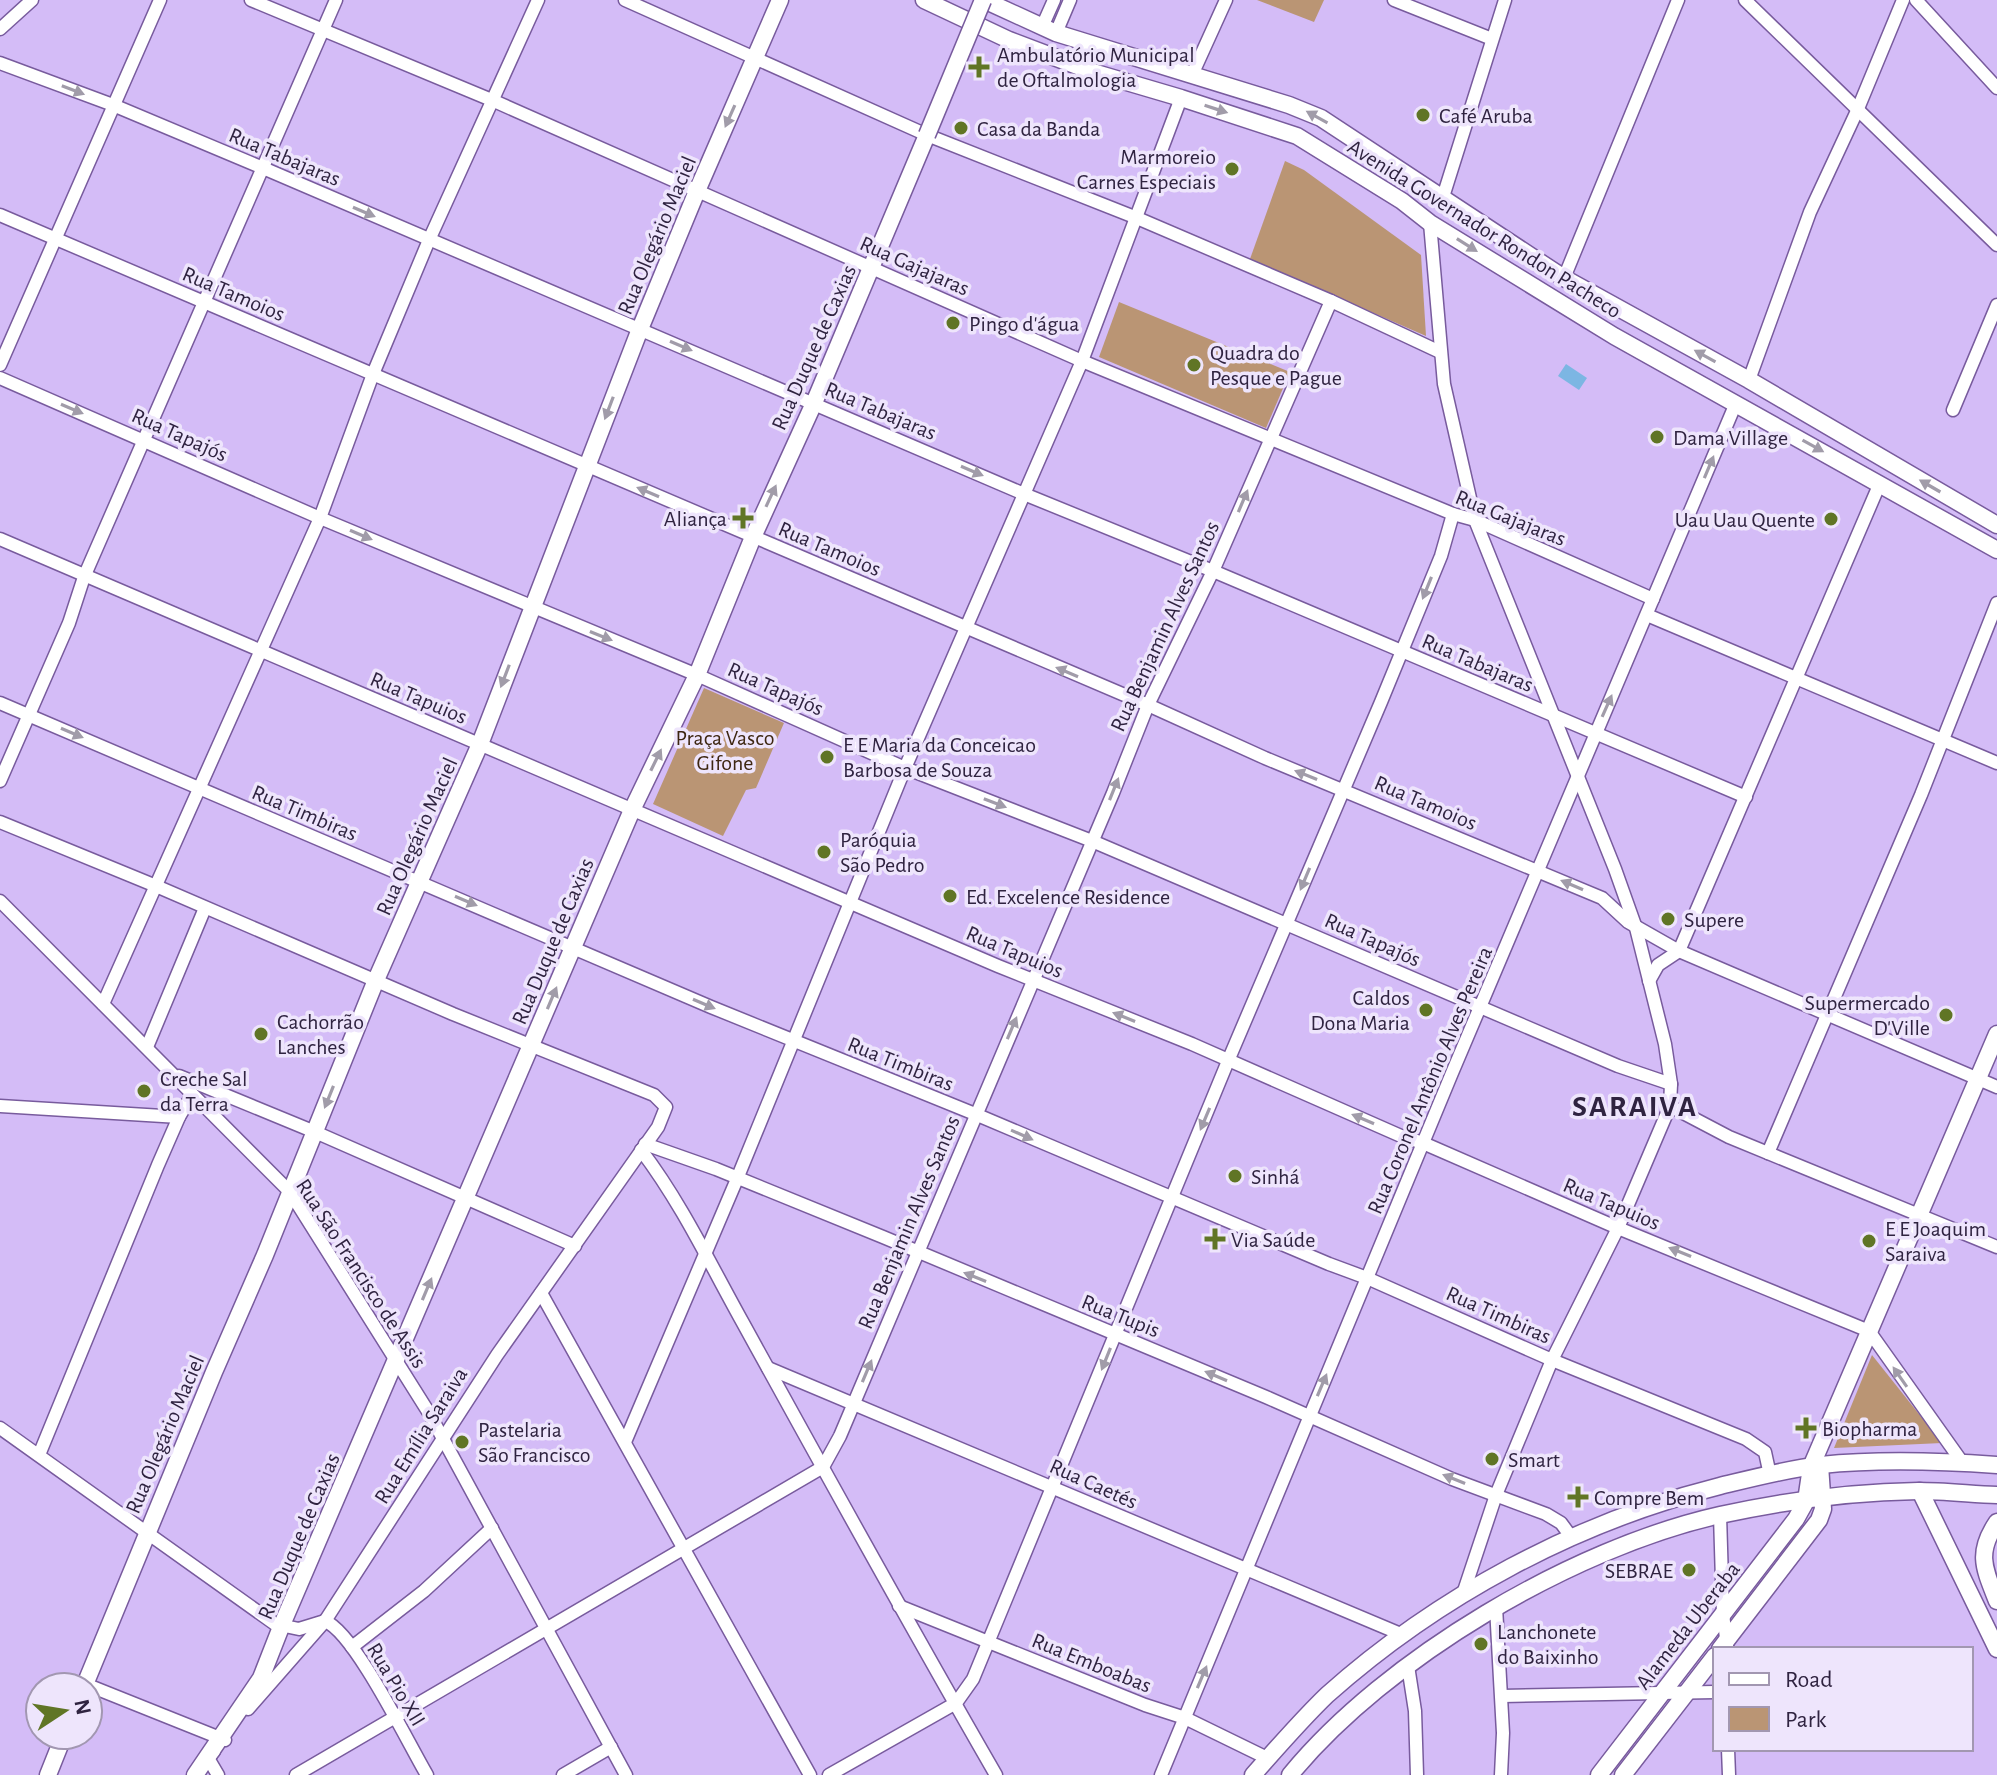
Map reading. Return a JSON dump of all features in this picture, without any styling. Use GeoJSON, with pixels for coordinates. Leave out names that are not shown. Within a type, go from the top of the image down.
{"type":"FeatureCollection","features":[{"type":"Feature","properties":{"kind":"main road","name":"Rua Olegário Maciel"},"geometry":{"type":"LineString","coordinates":[[90,1671],[376,980],[480,744],[640,329],[780,0]]}},
{"type":"Feature","properties":{"kind":"main road","name":"Avenida Governador Rondon Pacheco"},"geometry":{"type":"LineString","coordinates":[[924,0],[958,18],[1096,73],[1306,140],[1402,201],[1430,223],[1614,336],[1997,550]]}},
{"type":"Feature","properties":{"kind":"main road","name":"Avenida Governador Rondon Pacheco"},"geometry":{"type":"LineString","coordinates":[[984,0],[1049,30],[1312,114],[1564,278],[1749,380],[1997,525]]}},
{"type":"Feature","properties":{"kind":"main road","name":"Rua Duque de Caxias"},"geometry":{"type":"LineString","coordinates":[[208,1758],[223,1739],[269,1662],[281,1627],[632,810],[697,675],[753,537],[873,267],[984,0]]}},
{"type":"Feature","properties":{"kind":"main road"},"geometry":{"type":"LineString","coordinates":[[1814,1499],[1816,1466],[1869,1331],[1997,1034]]}},
{"type":"Feature","properties":{"kind":"main road"},"geometry":{"type":"LineString","coordinates":[[1253,1775],[1326,1697],[1403,1635],[1463,1594],[1572,1538],[1673,1498],[1816,1466],[1962,1462],[1997,1465]]}},
{"type":"Feature","properties":{"kind":"main road"},"geometry":{"type":"LineString","coordinates":[[1920,1491],[1997,1649]]}},
{"type":"Feature","properties":{"kind":"main road"},"geometry":{"type":"LineString","coordinates":[[1290,1775],[1328,1734],[1408,1666],[1496,1607],[1596,1558],[1680,1526],[1720,1515],[1814,1499],[1920,1491],[1997,1495]]}},
{"type":"Feature","properties":{"kind":"main road","name":"Alameda Uberaba"},"geometry":{"type":"LineString","coordinates":[[1599,1775],[1814,1499],[1823,1509],[1819,1520],[1724,1646]]}},
{"type":"Feature","properties":{"kind":"main road"},"geometry":{"type":"LineString","coordinates":[[1997,1522],[1987,1539],[1982,1557],[1997,1601]]}},
{"type":"Feature","properties":{"kind":"main road","name":"Alameda Uberaba"},"geometry":{"type":"LineString","coordinates":[[1623,1775],[1713,1659]]}},
{"type":"Feature","properties":{"kind":"main road"},"geometry":{"type":"LineString","coordinates":[[48,1775],[58,1751]]}},
{"type":"Feature","properties":{"kind":"main road"},"geometry":{"type":"LineString","coordinates":[[195,1775],[208,1758]]}},
{"type":"Feature","properties":{"kind":"street"},"geometry":{"type":"LineString","coordinates":[[0,29],[32,0]]}},
{"type":"Feature","properties":{"kind":"street"},"geometry":{"type":"LineString","coordinates":[[0,365],[160,0]]}},
{"type":"Feature","properties":{"kind":"street","name":"Rua Gajajaras"},"geometry":{"type":"LineString","coordinates":[[251,0],[494,101],[1082,361],[1453,514],[1475,520],[1653,599]]}},
{"type":"Feature","properties":{"kind":"street"},"geometry":{"type":"LineString","coordinates":[[0,781],[69,623],[84,577],[336,0]]}},
{"type":"Feature","properties":{"kind":"street"},"geometry":{"type":"LineString","coordinates":[[103,1004],[320,518],[373,374],[429,240],[538,0]]}},
{"type":"Feature","properties":{"kind":"street"},"geometry":{"type":"LineString","coordinates":[[625,0],[759,51],[927,135],[1137,218],[1331,301],[1440,352]]}},
{"type":"Feature","properties":{"kind":"street"},"geometry":{"type":"LineString","coordinates":[[1049,30],[1054,0]]}},
{"type":"Feature","properties":{"kind":"street"},"geometry":{"type":"LineString","coordinates":[[1049,30],[1070,0]]}},
{"type":"Feature","properties":{"kind":"street"},"geometry":{"type":"LineString","coordinates":[[1192,75],[1226,0]]}},
{"type":"Feature","properties":{"kind":"street"},"geometry":{"type":"LineString","coordinates":[[1394,0],[1492,39]]}},
{"type":"Feature","properties":{"kind":"street"},"geometry":{"type":"LineString","coordinates":[[1443,197],[1505,0]]}},
{"type":"Feature","properties":{"kind":"street"},"geometry":{"type":"LineString","coordinates":[[1564,278],[1678,0]]}},
{"type":"Feature","properties":{"kind":"street"},"geometry":{"type":"LineString","coordinates":[[1745,0],[1997,245]]}},
{"type":"Feature","properties":{"kind":"street"},"geometry":{"type":"LineString","coordinates":[[1749,380],[1810,212],[1857,111],[1903,0]]}},
{"type":"Feature","properties":{"kind":"street"},"geometry":{"type":"LineString","coordinates":[[1916,0],[1997,88]]}},
{"type":"Feature","properties":{"kind":"street","name":"Rua Tabajaras"},"geometry":{"type":"LineString","coordinates":[[0,63],[113,105],[263,168],[1024,494],[1746,797]]}},
{"type":"Feature","properties":{"kind":"street"},"geometry":{"type":"LineString","coordinates":[[625,1442],[737,1179],[905,768],[1082,361],[1181,98]]}},
{"type":"Feature","properties":{"kind":"street","name":"Rua Tamoios"},"geometry":{"type":"LineString","coordinates":[[0,215],[1252,752],[1602,898],[1636,928],[1733,977],[1826,1013],[1997,1087]]}},
{"type":"Feature","properties":{"kind":"street"},"geometry":{"type":"LineString","coordinates":[[1430,223],[1444,384],[1475,520],[1636,928],[1665,1044],[1671,1084],[1670,1106],[1618,1228],[1552,1360],[1496,1495],[1463,1594]]}},
{"type":"Feature","properties":{"kind":"street","name":"Rua Benjamin Alves Santos"},"geometry":{"type":"LineString","coordinates":[[823,1467],[840,1436],[1148,705],[1213,571],[1331,301]]}},
{"type":"Feature","properties":{"kind":"street"},"geometry":{"type":"LineString","coordinates":[[1953,410],[1997,305]]}},
{"type":"Feature","properties":{"kind":"street","name":"Rua Tapajós"},"geometry":{"type":"LineString","coordinates":[[0,378],[320,518],[697,675],[905,768],[1092,841],[1618,1066],[1671,1084]]}},
{"type":"Feature","properties":{"kind":"street","name":"Rua Coronel Antônio Alves Pereira"},"geometry":{"type":"LineString","coordinates":[[1161,1775],[1537,870],[1736,403]]}},
{"type":"Feature","properties":{"kind":"street"},"geometry":{"type":"LineString","coordinates":[[1649,981],[1658,965],[1679,951],[1880,483]]}},
{"type":"Feature","properties":{"kind":"street"},"geometry":{"type":"LineString","coordinates":[[829,1775],[956,1703],[973,1679],[1441,556],[1453,514]]}},
{"type":"Feature","properties":{"kind":"street","name":"Rua Tapuios"},"geometry":{"type":"LineString","coordinates":[[0,539],[1618,1228],[1869,1331]]}},
{"type":"Feature","properties":{"kind":"street"},"geometry":{"type":"LineString","coordinates":[[1768,1153],[1873,909],[1997,603]]}},
{"type":"Feature","properties":{"kind":"street"},"geometry":{"type":"LineString","coordinates":[[1647,615],[1997,763]]}},
{"type":"Feature","properties":{"kind":"street","name":"Rua Timbiras"},"geometry":{"type":"LineString","coordinates":[[0,703],[1756,1444],[1765,1452],[1770,1475]]}},
{"type":"Feature","properties":{"kind":"street"},"geometry":{"type":"LineString","coordinates":[[0,822],[532,1045]]}},
{"type":"Feature","properties":{"kind":"street","name":"Rua São Francisco de Assis"},"geometry":{"type":"LineString","coordinates":[[0,901],[290,1192],[444,1441],[626,1775]]}},
{"type":"Feature","properties":{"kind":"street"},"geometry":{"type":"LineString","coordinates":[[147,1047],[205,908]]}},
{"type":"Feature","properties":{"kind":"street","name":"Rua Emília Saraiva"},"geometry":{"type":"LineString","coordinates":[[223,1739],[325,1621],[497,1355],[663,1118],[666,1107],[654,1095],[532,1045]]}},
{"type":"Feature","properties":{"kind":"street"},"geometry":{"type":"LineString","coordinates":[[176,1075],[575,1246]]}},
{"type":"Feature","properties":{"kind":"street"},"geometry":{"type":"LineString","coordinates":[[39,1455],[179,1117],[192,1095]]}},
{"type":"Feature","properties":{"kind":"street"},"geometry":{"type":"LineString","coordinates":[[0,1106],[179,1117]]}},
{"type":"Feature","properties":{"kind":"street"},"geometry":{"type":"LineString","coordinates":[[1670,1106],[1689,1118],[1768,1153],[1997,1247]]}},
{"type":"Feature","properties":{"kind":"street"},"geometry":{"type":"LineString","coordinates":[[643,1147],[706,1252],[899,1606],[996,1775]]}},
{"type":"Feature","properties":{"kind":"street","name":"Rua Tupis"},"geometry":{"type":"LineString","coordinates":[[643,1147],[737,1179],[917,1252],[1554,1518],[1572,1538]]}},
{"type":"Feature","properties":{"kind":"street"},"geometry":{"type":"LineString","coordinates":[[541,1293],[810,1775]]}},
{"type":"Feature","properties":{"kind":"street"},"geometry":{"type":"LineString","coordinates":[[1869,1331],[1962,1462]]}},
{"type":"Feature","properties":{"kind":"street","name":"Rua Caetés"},"geometry":{"type":"LineString","coordinates":[[768,1368],[1403,1635]]}},
{"type":"Feature","properties":{"kind":"street"},"geometry":{"type":"LineString","coordinates":[[0,1428],[147,1531],[235,1598],[281,1627],[299,1629],[325,1621]]}},
{"type":"Feature","properties":{"kind":"street"},"geometry":{"type":"LineString","coordinates":[[296,1775],[823,1467]]}},
{"type":"Feature","properties":{"kind":"street"},"geometry":{"type":"LineString","coordinates":[[1720,1515],[1724,1646]]}},
{"type":"Feature","properties":{"kind":"street"},"geometry":{"type":"LineString","coordinates":[[352,1647],[424,1591],[492,1528]]}},
{"type":"Feature","properties":{"kind":"street","name":"Rua Emboabas"},"geometry":{"type":"LineString","coordinates":[[899,1606],[1145,1705],[1185,1718],[1267,1758]]}},
{"type":"Feature","properties":{"kind":"street"},"geometry":{"type":"LineString","coordinates":[[1496,1607],[1502,1696],[1501,1775]]}},
{"type":"Feature","properties":{"kind":"street","name":"Rua Pio XII"},"geometry":{"type":"LineString","coordinates":[[325,1621],[335,1627],[352,1647],[427,1775]]}},
{"type":"Feature","properties":{"kind":"street"},"geometry":{"type":"LineString","coordinates":[[1408,1666],[1415,1711],[1417,1775]]}},
{"type":"Feature","properties":{"kind":"street"},"geometry":{"type":"LineString","coordinates":[[1502,1696],[1713,1692]]}},
{"type":"Feature","properties":{"kind":"street"},"geometry":{"type":"LineString","coordinates":[[104,1693],[223,1739]]}},
{"type":"Feature","properties":{"kind":"street"},"geometry":{"type":"LineString","coordinates":[[563,1775],[611,1747]]}},
{"type":"Feature","properties":{"kind":"street"},"geometry":{"type":"LineString","coordinates":[[1728,1751],[1729,1775]]}},
{"type":"Feature","properties":{"kind":"street"},"geometry":{"type":"LineString","coordinates":[[208,1758],[218,1775]]}},
{"type":"Feature","properties":{"kind":"green space"},"geometry":{"type":"Polygon","coordinates":[[[1257,0],[1324,0],[1314,22],[1257,0]]]}},
{"type":"Feature","properties":{"kind":"green space"},"geometry":{"type":"Polygon","coordinates":[[[1285,161],[1304,170],[1421,255],[1426,336],[1250,259],[1285,161]]]}},
{"type":"Feature","properties":{"kind":"green space","name":"Quadra do Pesque e Pague"},"geometry":{"type":"Polygon","coordinates":[[[1119,302],[1290,372],[1266,428],[1099,357],[1119,302]]]}},
{"type":"Feature","properties":{"kind":"green space","name":"Praça Vasco Gifone"},"geometry":{"type":"Polygon","coordinates":[[[704,688],[784,723],[756,788],[746,790],[723,836],[653,804],[704,688]]]}},
{"type":"Feature","properties":{"kind":"green space"},"geometry":{"type":"Polygon","coordinates":[[[1872,1355],[1942,1443],[1834,1448],[1872,1355]]]}},
{"type":"Feature","properties":{"kind":"water"},"geometry":{"type":"Polygon","coordinates":[[[1566,364],[1587,378],[1579,390],[1558,376],[1566,364]]]}},
{"type":"Feature","properties":{"kind":"place","name":"Ambulatório Municipal de Oftalmologia"},"geometry":{"type":"Point","coordinates":[979,67]}},
{"type":"Feature","properties":{"kind":"place","name":"Café Aruba"},"geometry":{"type":"Point","coordinates":[1423,115]}},
{"type":"Feature","properties":{"kind":"place","name":"Casa da Banda"},"geometry":{"type":"Point","coordinates":[961,128]}},
{"type":"Feature","properties":{"kind":"place","name":"Marmoreio Carnes Especiais"},"geometry":{"type":"Point","coordinates":[1232,169]}},
{"type":"Feature","properties":{"kind":"place","name":"Pingo d'água"},"geometry":{"type":"Point","coordinates":[953,323]}},
{"type":"Feature","properties":{"kind":"place","name":"Quadra do Pesque e Pague"},"geometry":{"type":"Point","coordinates":[1194,365]}},
{"type":"Feature","properties":{"kind":"place","name":"Dama Village"},"geometry":{"type":"Point","coordinates":[1657,437]}},
{"type":"Feature","properties":{"kind":"place","name":"Aliança"},"geometry":{"type":"Point","coordinates":[743,518]}},
{"type":"Feature","properties":{"kind":"place","name":"Uau Uau Quente"},"geometry":{"type":"Point","coordinates":[1831,519]}},
{"type":"Feature","properties":{"kind":"place","name":"E E Maria da Conceicao Barbosa de Souza"},"geometry":{"type":"Point","coordinates":[827,757]}},
{"type":"Feature","properties":{"kind":"place","name":"Paróquia São Pedro"},"geometry":{"type":"Point","coordinates":[824,852]}},
{"type":"Feature","properties":{"kind":"place","name":"Ed. Excelence Residence"},"geometry":{"type":"Point","coordinates":[950,896]}},
{"type":"Feature","properties":{"kind":"place","name":"Supere"},"geometry":{"type":"Point","coordinates":[1668,919]}},
{"type":"Feature","properties":{"kind":"place","name":"Caldos Dona Maria"},"geometry":{"type":"Point","coordinates":[1426,1010]}},
{"type":"Feature","properties":{"kind":"place","name":"Supermercado D'Ville"},"geometry":{"type":"Point","coordinates":[1946,1015]}},
{"type":"Feature","properties":{"kind":"place","name":"Cachorrão Lanches"},"geometry":{"type":"Point","coordinates":[261,1034]}},
{"type":"Feature","properties":{"kind":"place","name":"Creche Sal da Terra"},"geometry":{"type":"Point","coordinates":[144,1091]}},
{"type":"Feature","properties":{"kind":"place","name":"Sinhá"},"geometry":{"type":"Point","coordinates":[1235,1176]}},
{"type":"Feature","properties":{"kind":"place","name":"Via Saúde"},"geometry":{"type":"Point","coordinates":[1215,1239]}},
{"type":"Feature","properties":{"kind":"place","name":"E E Joaquim Saraiva"},"geometry":{"type":"Point","coordinates":[1869,1241]}},
{"type":"Feature","properties":{"kind":"place","name":"Biopharma"},"geometry":{"type":"Point","coordinates":[1806,1428]}},
{"type":"Feature","properties":{"kind":"place","name":"Pastelaria São Francisco"},"geometry":{"type":"Point","coordinates":[462,1442]}},
{"type":"Feature","properties":{"kind":"place","name":"Smart"},"geometry":{"type":"Point","coordinates":[1492,1459]}},
{"type":"Feature","properties":{"kind":"place","name":"Compre Bem"},"geometry":{"type":"Point","coordinates":[1578,1497]}},
{"type":"Feature","properties":{"kind":"place","name":"SEBRAE"},"geometry":{"type":"Point","coordinates":[1689,1570]}},
{"type":"Feature","properties":{"kind":"place","name":"Lanchonete do Baixinho"},"geometry":{"type":"Point","coordinates":[1481,1644]}},
{"type":"Feature","properties":{"kind":"district","name":"SARAIVA"},"geometry":{"type":"Point","coordinates":[1635,1106]}}]}
